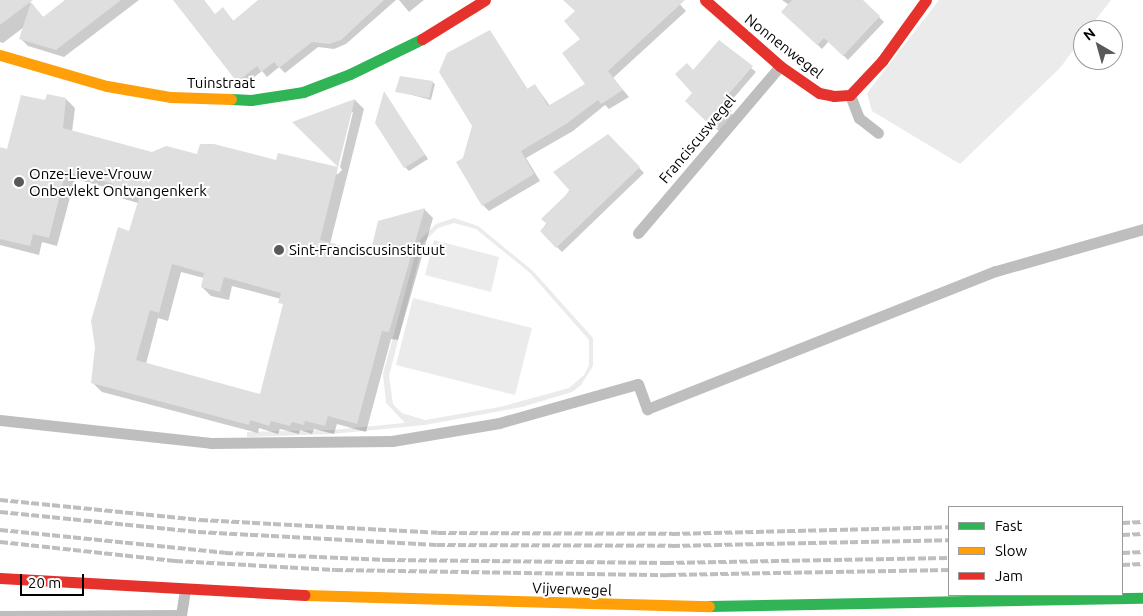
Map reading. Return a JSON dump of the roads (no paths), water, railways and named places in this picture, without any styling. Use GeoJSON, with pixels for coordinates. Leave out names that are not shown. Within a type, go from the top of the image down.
{"type":"FeatureCollection","features":[{"type":"Feature","properties":{"kind":"street","name":"Tuinstraat"},"geometry":{"type":"LineString","coordinates":[[1,55],[107,86],[171,97],[251,100],[303,92],[350,74],[422,39],[485,0]]}},
{"type":"Feature","properties":{"kind":"street","name":"Nonnenwegel"},"geometry":{"type":"LineString","coordinates":[[705,0],[780,66],[819,93],[834,96],[850,95]]}},
{"type":"Feature","properties":{"kind":"street"},"geometry":{"type":"LineString","coordinates":[[850,95],[882,60],[926,0]]}},
{"type":"Feature","properties":{"kind":"street","name":"Vijverwegel"},"geometry":{"type":"LineString","coordinates":[[0,578],[352,598],[671,607],[1143,598]]}},
{"type":"Feature","properties":{"kind":"lane","name":"Franciscuswegel"},"geometry":{"type":"LineString","coordinates":[[638,233],[780,66]]}},
{"type":"Feature","properties":{"kind":"lane"},"geometry":{"type":"LineString","coordinates":[[850,95],[859,118],[878,133]]}},
{"type":"Feature","properties":{"kind":"lane"},"geometry":{"type":"LineString","coordinates":[[0,420],[211,443],[392,441],[499,424],[638,384],[648,409],[996,270],[1143,229]]}},
{"type":"Feature","properties":{"kind":"lane"},"geometry":{"type":"LineString","coordinates":[[0,616],[181,615],[185,589]]}},
{"type":"Feature","properties":{"kind":"railway"},"geometry":{"type":"LineString","coordinates":[[0,500],[200,520],[438,533],[672,534],[948,527]]}},
{"type":"Feature","properties":{"kind":"railway"},"geometry":{"type":"LineString","coordinates":[[0,512],[198,532],[437,545],[672,546],[948,540]]}},
{"type":"Feature","properties":{"kind":"railway"},"geometry":{"type":"LineString","coordinates":[[1123,523],[1143,522]]}},
{"type":"Feature","properties":{"kind":"railway"},"geometry":{"type":"LineString","coordinates":[[0,530],[225,553],[387,560],[666,563],[948,558]]}},
{"type":"Feature","properties":{"kind":"railway"},"geometry":{"type":"LineString","coordinates":[[1123,535],[1143,534]]}},
{"type":"Feature","properties":{"kind":"railway"},"geometry":{"type":"LineString","coordinates":[[0,542],[175,561],[335,570],[668,575],[948,570]]}},
{"type":"Feature","properties":{"kind":"railway"},"geometry":{"type":"LineString","coordinates":[[1123,553],[1143,552]]}},
{"type":"Feature","properties":{"kind":"railway"},"geometry":{"type":"LineString","coordinates":[[1123,565],[1143,564]]}},
{"type":"Feature","properties":{"kind":"place","name":"Onze-Lieve-Vrouw Onbevlekt Ontvangenkerk"},"geometry":{"type":"Point","coordinates":[19,182]}},
{"type":"Feature","properties":{"kind":"place","name":"Sint-Franciscusinstituut"},"geometry":{"type":"Point","coordinates":[279,250]}}]}
